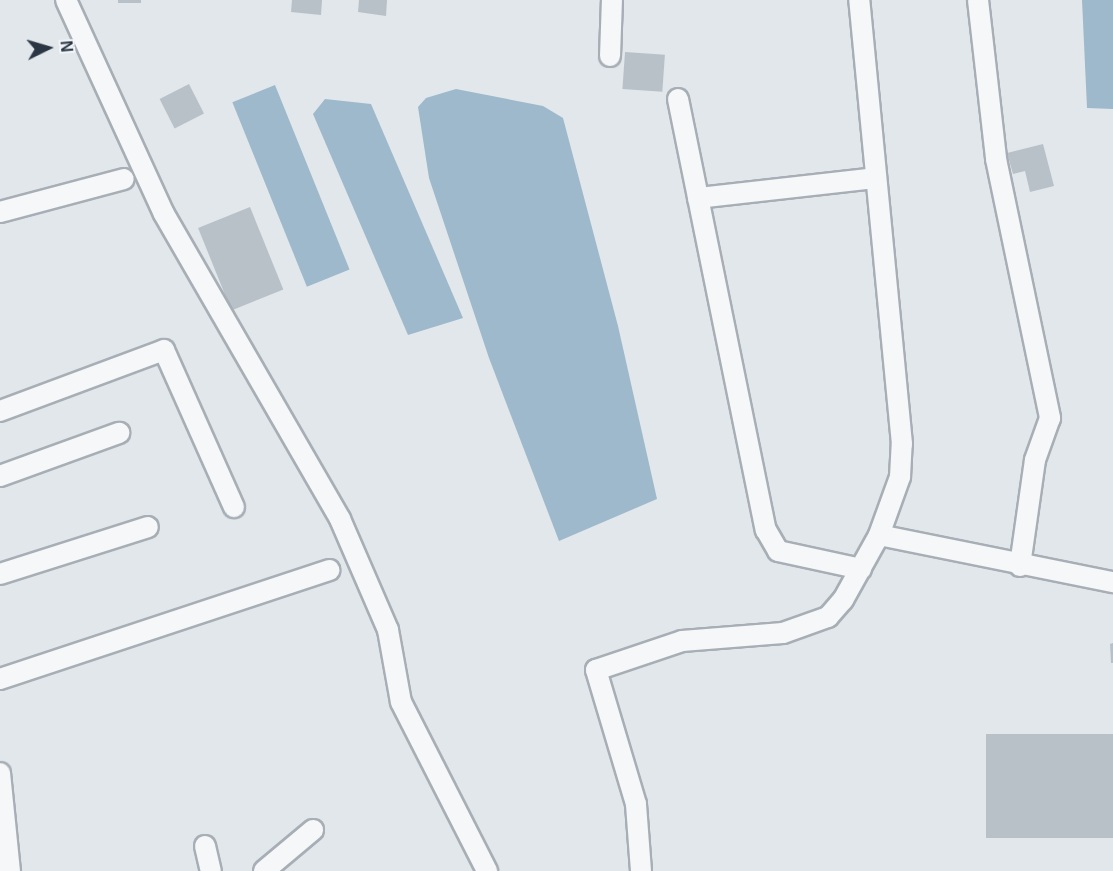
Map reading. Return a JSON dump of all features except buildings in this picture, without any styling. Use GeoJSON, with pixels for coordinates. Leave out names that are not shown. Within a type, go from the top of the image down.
{"type":"FeatureCollection","features":[{"type":"Feature","properties":{"kind":"street"},"geometry":{"type":"LineString","coordinates":[[66,0],[164,214],[340,519],[388,630],[401,702],[487,871]]}},
{"type":"Feature","properties":{"kind":"street"},"geometry":{"type":"LineString","coordinates":[[610,56],[612,0]]}},
{"type":"Feature","properties":{"kind":"street"},"geometry":{"type":"LineString","coordinates":[[641,871],[636,804],[596,670],[682,641],[809,626],[843,600],[879,536],[900,477],[902,444],[859,0]]}},
{"type":"Feature","properties":{"kind":"street"},"geometry":{"type":"LineString","coordinates":[[978,0],[996,159],[1050,418],[1035,460],[1020,566]]}},
{"type":"Feature","properties":{"kind":"street"},"geometry":{"type":"LineString","coordinates":[[678,99],[771,543],[802,560],[861,569]]}},
{"type":"Feature","properties":{"kind":"street"},"geometry":{"type":"LineString","coordinates":[[698,198],[876,178]]}},
{"type":"Feature","properties":{"kind":"street"},"geometry":{"type":"LineString","coordinates":[[0,212],[124,179]]}},
{"type":"Feature","properties":{"kind":"street"},"geometry":{"type":"LineString","coordinates":[[0,411],[164,350],[234,507]]}},
{"type":"Feature","properties":{"kind":"street"},"geometry":{"type":"LineString","coordinates":[[0,476],[119,432]]}},
{"type":"Feature","properties":{"kind":"street"},"geometry":{"type":"LineString","coordinates":[[0,574],[148,527]]}},
{"type":"Feature","properties":{"kind":"street"},"geometry":{"type":"LineString","coordinates":[[879,536],[1020,566],[1113,582]]}},
{"type":"Feature","properties":{"kind":"street"},"geometry":{"type":"LineString","coordinates":[[0,678],[329,570]]}},
{"type":"Feature","properties":{"kind":"street"},"geometry":{"type":"LineString","coordinates":[[0,773],[3,833],[10,871]]}},
{"type":"Feature","properties":{"kind":"street"},"geometry":{"type":"LineString","coordinates":[[264,871],[313,830]]}},
{"type":"Feature","properties":{"kind":"street"},"geometry":{"type":"LineString","coordinates":[[205,846],[211,871]]}},
{"type":"Feature","properties":{"kind":"water"},"geometry":{"type":"Polygon","coordinates":[[[1082,0],[1113,0],[1113,109],[1087,108],[1082,0]]]}},
{"type":"Feature","properties":{"kind":"water"},"geometry":{"type":"Polygon","coordinates":[[[275,85],[350,270],[307,287],[232,102],[275,85]]]}},
{"type":"Feature","properties":{"kind":"water"},"geometry":{"type":"Polygon","coordinates":[[[456,89],[543,106],[563,118],[618,326],[657,499],[559,541],[489,358],[429,178],[418,107],[426,98],[456,89]]]}},
{"type":"Feature","properties":{"kind":"water"},"geometry":{"type":"Polygon","coordinates":[[[325,99],[371,104],[463,318],[408,335],[313,114],[325,99]]]}}]}
